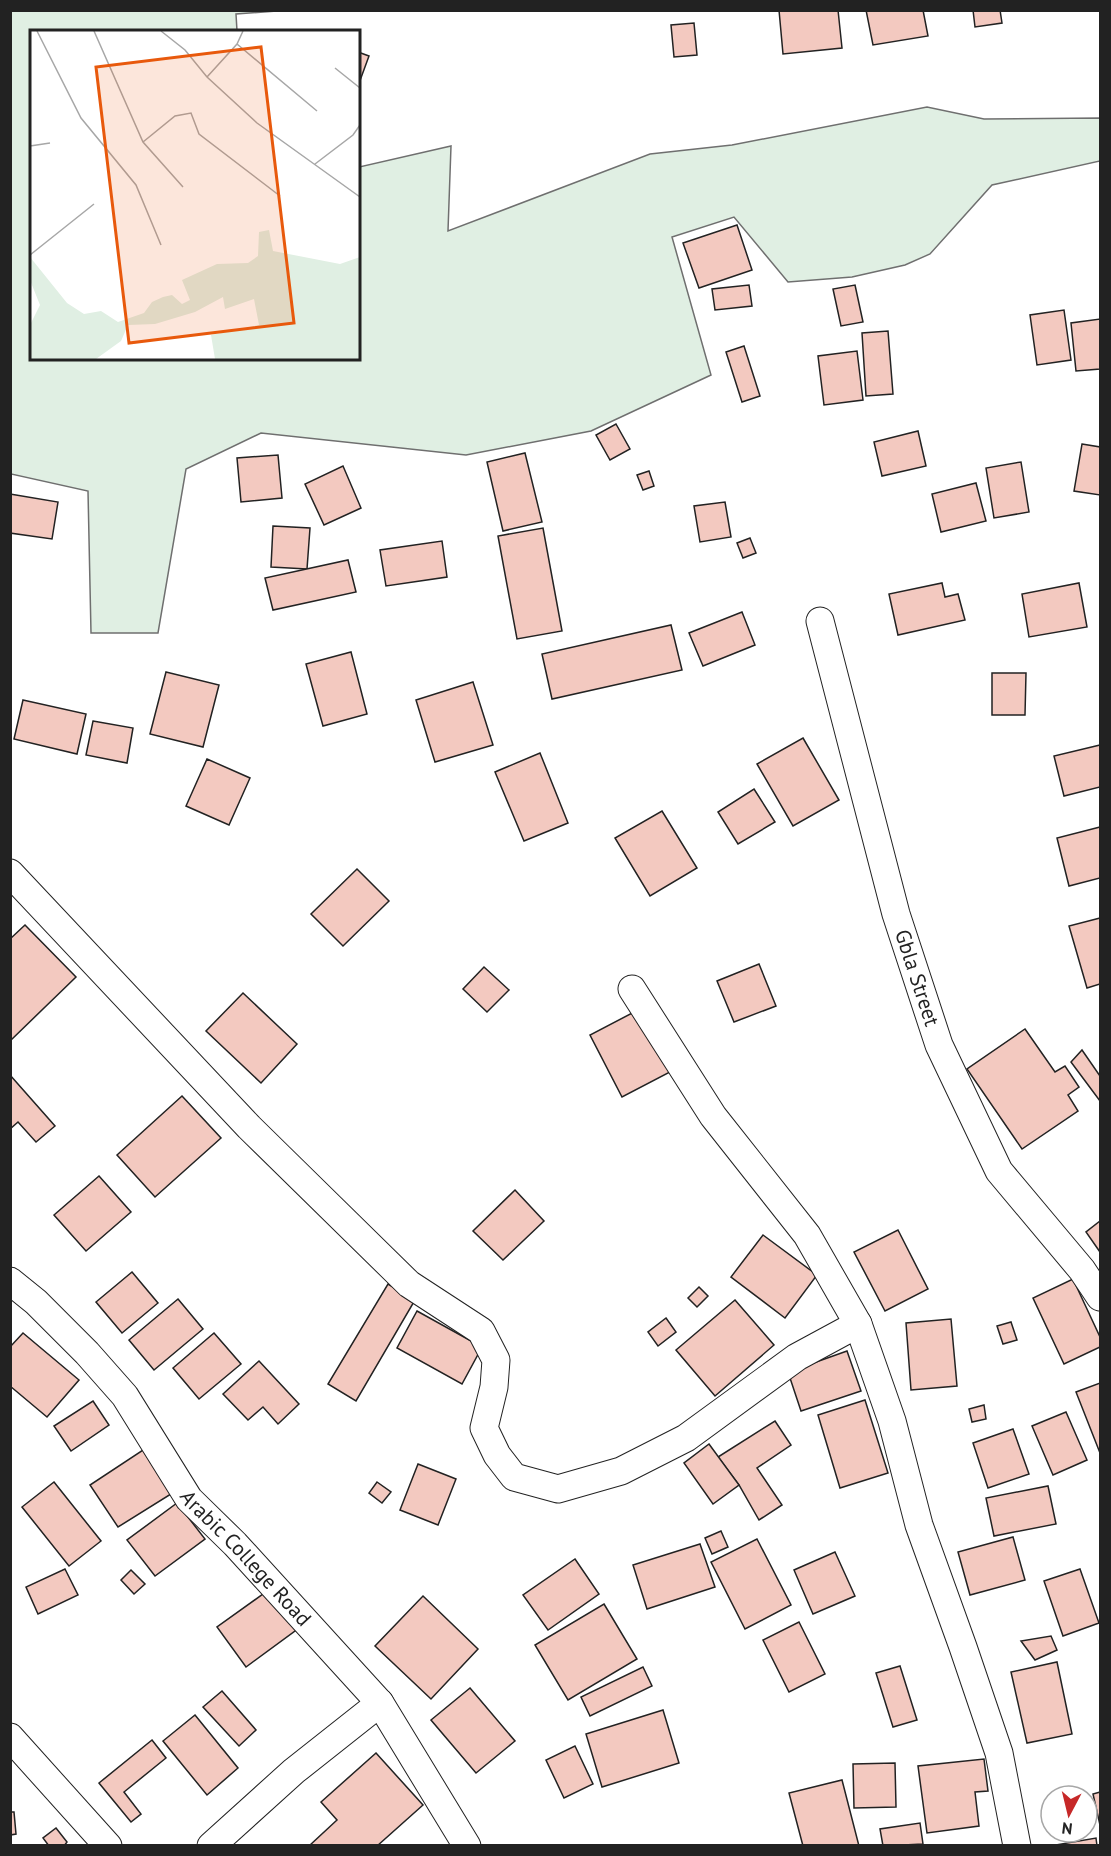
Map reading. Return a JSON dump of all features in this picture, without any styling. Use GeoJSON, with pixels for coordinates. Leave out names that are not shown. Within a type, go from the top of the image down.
{"type":"FeatureCollection","features":[{"type":"Feature","properties":{"kind":"street","name":"Gbla Street"},"geometry":{"type":"LineString","coordinates":[[820,621],[896,914],[939,1045],[999,1171],[1082,1269],[1101,1297]]}},
{"type":"Feature","properties":{"kind":"street"},"geometry":{"type":"LineString","coordinates":[[10,873],[249,1127],[384,1260],[410,1284],[482,1332],[496,1360],[494,1387],[484,1428],[496,1455],[513,1477],[558,1489],[621,1471],[686,1438],[797,1357],[858,1324]]}},
{"type":"Feature","properties":{"kind":"street"},"geometry":{"type":"LineString","coordinates":[[632,989],[713,1116],[807,1235],[858,1324],[892,1421],[919,1525],[999,1753],[1017,1845]]}},
{"type":"Feature","properties":{"kind":"street","name":"Arabic College Road"},"geometry":{"type":"LineString","coordinates":[[10,1281],[36,1302],[125,1396],[189,1499],[242,1551],[380,1703],[467,1845]]}},
{"type":"Feature","properties":{"kind":"street"},"geometry":{"type":"LineString","coordinates":[[211,1845],[294,1771],[380,1703]]}},
{"type":"Feature","properties":{"kind":"street"},"geometry":{"type":"LineString","coordinates":[[10,1737],[108,1845]]}},
{"type":"Feature","properties":{"kind":"green space"},"geometry":{"type":"Polygon","coordinates":[[[11,10],[277,11],[236,14],[237,30],[30,30],[30,360],[360,360],[360,167],[451,146],[448,231],[650,154],[732,145],[927,107],[984,119],[1100,118],[1100,161],[992,185],[930,254],[905,265],[852,277],[788,282],[734,217],[672,237],[711,375],[591,431],[466,455],[261,433],[186,469],[158,633],[91,633],[88,491],[11,474],[11,10]]]}},
{"type":"Feature","properties":{"kind":"building"},"geometry":{"type":"Polygon","coordinates":[[[779,10],[838,10],[842,48],[783,54],[779,10]]]}},
{"type":"Feature","properties":{"kind":"building"},"geometry":{"type":"Polygon","coordinates":[[[866,10],[923,10],[928,36],[873,45],[866,10]]]}},
{"type":"Feature","properties":{"kind":"building"},"geometry":{"type":"Polygon","coordinates":[[[973,10],[1000,10],[1002,23],[975,27],[973,10]]]}},
{"type":"Feature","properties":{"kind":"building"},"geometry":{"type":"Polygon","coordinates":[[[694,23],[697,55],[674,57],[671,25],[694,23]]]}},
{"type":"Feature","properties":{"kind":"building"},"geometry":{"type":"Polygon","coordinates":[[[360,53],[369,56],[360,81],[360,53]]]}},
{"type":"Feature","properties":{"kind":"building"},"geometry":{"type":"Polygon","coordinates":[[[737,225],[752,270],[699,288],[683,243],[737,225]]]}},
{"type":"Feature","properties":{"kind":"building"},"geometry":{"type":"Polygon","coordinates":[[[749,285],[752,306],[715,310],[712,289],[749,285]]]}},
{"type":"Feature","properties":{"kind":"building"},"geometry":{"type":"Polygon","coordinates":[[[855,285],[863,322],[841,326],[833,289],[855,285]]]}},
{"type":"Feature","properties":{"kind":"building"},"geometry":{"type":"Polygon","coordinates":[[[1064,310],[1071,360],[1037,365],[1030,315],[1064,310]]]}},
{"type":"Feature","properties":{"kind":"building"},"geometry":{"type":"Polygon","coordinates":[[[1100,319],[1100,369],[1076,371],[1071,323],[1100,319]]]}},
{"type":"Feature","properties":{"kind":"building"},"geometry":{"type":"Polygon","coordinates":[[[888,331],[893,394],[866,396],[862,333],[888,331]]]}},
{"type":"Feature","properties":{"kind":"building"},"geometry":{"type":"Polygon","coordinates":[[[744,346],[760,396],[742,402],[726,352],[744,346]]]}},
{"type":"Feature","properties":{"kind":"building"},"geometry":{"type":"Polygon","coordinates":[[[857,351],[863,400],[824,405],[818,356],[857,351]]]}},
{"type":"Feature","properties":{"kind":"building"},"geometry":{"type":"Polygon","coordinates":[[[616,424],[630,449],[610,460],[596,435],[616,424]]]}},
{"type":"Feature","properties":{"kind":"building"},"geometry":{"type":"Polygon","coordinates":[[[918,431],[926,466],[882,476],[874,442],[918,431]]]}},
{"type":"Feature","properties":{"kind":"building"},"geometry":{"type":"Polygon","coordinates":[[[1082,444],[1100,447],[1100,495],[1074,491],[1082,444]]]}},
{"type":"Feature","properties":{"kind":"building"},"geometry":{"type":"Polygon","coordinates":[[[525,453],[542,522],[503,531],[487,462],[525,453]]]}},
{"type":"Feature","properties":{"kind":"building"},"geometry":{"type":"Polygon","coordinates":[[[278,455],[282,498],[241,502],[237,458],[278,455]]]}},
{"type":"Feature","properties":{"kind":"building"},"geometry":{"type":"Polygon","coordinates":[[[1021,462],[1029,512],[994,518],[986,468],[1021,462]]]}},
{"type":"Feature","properties":{"kind":"building"},"geometry":{"type":"Polygon","coordinates":[[[343,466],[361,508],[324,525],[305,484],[343,466]]]}},
{"type":"Feature","properties":{"kind":"building"},"geometry":{"type":"Polygon","coordinates":[[[649,471],[654,486],[643,490],[637,475],[649,471]]]}},
{"type":"Feature","properties":{"kind":"building"},"geometry":{"type":"Polygon","coordinates":[[[976,483],[986,521],[941,532],[932,494],[976,483]]]}},
{"type":"Feature","properties":{"kind":"building"},"geometry":{"type":"Polygon","coordinates":[[[10,494],[58,502],[52,539],[10,533],[10,494]]]}},
{"type":"Feature","properties":{"kind":"building"},"geometry":{"type":"Polygon","coordinates":[[[725,502],[731,537],[700,542],[694,506],[725,502]]]}},
{"type":"Feature","properties":{"kind":"building"},"geometry":{"type":"Polygon","coordinates":[[[273,526],[310,528],[307,569],[271,567],[273,526]]]}},
{"type":"Feature","properties":{"kind":"building"},"geometry":{"type":"Polygon","coordinates":[[[543,528],[562,631],[517,639],[498,536],[543,528]]]}},
{"type":"Feature","properties":{"kind":"building"},"geometry":{"type":"Polygon","coordinates":[[[750,538],[756,553],[743,558],[737,543],[750,538]]]}},
{"type":"Feature","properties":{"kind":"building"},"geometry":{"type":"Polygon","coordinates":[[[442,541],[447,577],[386,586],[380,550],[442,541]]]}},
{"type":"Feature","properties":{"kind":"building"},"geometry":{"type":"Polygon","coordinates":[[[348,560],[356,592],[273,610],[265,578],[348,560]]]}},
{"type":"Feature","properties":{"kind":"building"},"geometry":{"type":"Polygon","coordinates":[[[942,583],[945,597],[958,594],[965,620],[898,635],[889,594],[942,583]]]}},
{"type":"Feature","properties":{"kind":"building"},"geometry":{"type":"Polygon","coordinates":[[[1079,583],[1087,627],[1029,637],[1022,594],[1079,583]]]}},
{"type":"Feature","properties":{"kind":"building"},"geometry":{"type":"Polygon","coordinates":[[[742,612],[755,645],[703,666],[689,633],[742,612]]]}},
{"type":"Feature","properties":{"kind":"building"},"geometry":{"type":"Polygon","coordinates":[[[671,625],[682,670],[552,699],[542,654],[671,625]]]}},
{"type":"Feature","properties":{"kind":"building"},"geometry":{"type":"Polygon","coordinates":[[[351,652],[367,714],[323,726],[306,664],[351,652]]]}},
{"type":"Feature","properties":{"kind":"building"},"geometry":{"type":"Polygon","coordinates":[[[166,672],[219,685],[203,747],[150,734],[166,672]]]}},
{"type":"Feature","properties":{"kind":"building"},"geometry":{"type":"Polygon","coordinates":[[[992,673],[1026,673],[1025,715],[992,715],[992,673]]]}},
{"type":"Feature","properties":{"kind":"building"},"geometry":{"type":"Polygon","coordinates":[[[473,682],[493,745],[435,762],[416,700],[473,682]]]}},
{"type":"Feature","properties":{"kind":"building"},"geometry":{"type":"Polygon","coordinates":[[[23,700],[86,714],[77,754],[14,739],[23,700]]]}},
{"type":"Feature","properties":{"kind":"building"},"geometry":{"type":"Polygon","coordinates":[[[93,721],[133,728],[127,763],[86,755],[93,721]]]}},
{"type":"Feature","properties":{"kind":"building"},"geometry":{"type":"Polygon","coordinates":[[[803,738],[839,800],[793,826],[757,764],[803,738]]]}},
{"type":"Feature","properties":{"kind":"building"},"geometry":{"type":"Polygon","coordinates":[[[1100,745],[1100,787],[1064,796],[1054,756],[1100,745]]]}},
{"type":"Feature","properties":{"kind":"building"},"geometry":{"type":"Polygon","coordinates":[[[540,753],[568,823],[524,841],[495,772],[540,753]]]}},
{"type":"Feature","properties":{"kind":"building"},"geometry":{"type":"Polygon","coordinates":[[[207,759],[250,778],[229,825],[186,806],[207,759]]]}},
{"type":"Feature","properties":{"kind":"building"},"geometry":{"type":"Polygon","coordinates":[[[754,789],[775,822],[738,844],[718,812],[754,789]]]}},
{"type":"Feature","properties":{"kind":"building"},"geometry":{"type":"Polygon","coordinates":[[[662,811],[697,868],[650,896],[615,838],[662,811]]]}},
{"type":"Feature","properties":{"kind":"building"},"geometry":{"type":"Polygon","coordinates":[[[1100,827],[1100,878],[1069,886],[1057,838],[1100,827]]]}},
{"type":"Feature","properties":{"kind":"building"},"geometry":{"type":"Polygon","coordinates":[[[357,869],[389,901],[343,946],[311,914],[357,869]]]}},
{"type":"Feature","properties":{"kind":"building"},"geometry":{"type":"Polygon","coordinates":[[[1100,918],[1100,984],[1087,988],[1069,926],[1100,918]]]}},
{"type":"Feature","properties":{"kind":"building"},"geometry":{"type":"Polygon","coordinates":[[[25,925],[76,977],[10,1041],[10,939],[25,925]]]}},
{"type":"Feature","properties":{"kind":"building"},"geometry":{"type":"Polygon","coordinates":[[[759,964],[776,1006],[734,1022],[717,981],[759,964]]]}},
{"type":"Feature","properties":{"kind":"building"},"geometry":{"type":"Polygon","coordinates":[[[484,967],[509,990],[487,1012],[463,989],[484,967]]]}},
{"type":"Feature","properties":{"kind":"building"},"geometry":{"type":"Polygon","coordinates":[[[243,993],[297,1044],[261,1083],[206,1031],[243,993]]]}},
{"type":"Feature","properties":{"kind":"building"},"geometry":{"type":"Polygon","coordinates":[[[638,1010],[670,1072],[622,1097],[590,1035],[638,1010]]]}},
{"type":"Feature","properties":{"kind":"building"},"geometry":{"type":"Polygon","coordinates":[[[1025,1029],[1055,1072],[1065,1066],[1079,1087],[1068,1095],[1078,1111],[1022,1149],[967,1069],[1025,1029]]]}},
{"type":"Feature","properties":{"kind":"building"},"geometry":{"type":"Polygon","coordinates":[[[1082,1050],[1100,1076],[1100,1101],[1071,1062],[1082,1050]]]}},
{"type":"Feature","properties":{"kind":"building"},"geometry":{"type":"Polygon","coordinates":[[[10,1075],[55,1126],[36,1142],[18,1122],[10,1129],[10,1075]]]}},
{"type":"Feature","properties":{"kind":"building"},"geometry":{"type":"Polygon","coordinates":[[[182,1096],[221,1138],[155,1197],[117,1155],[182,1096]]]}},
{"type":"Feature","properties":{"kind":"building"},"geometry":{"type":"Polygon","coordinates":[[[99,1176],[131,1212],[86,1251],[54,1215],[99,1176]]]}},
{"type":"Feature","properties":{"kind":"building"},"geometry":{"type":"Polygon","coordinates":[[[515,1190],[544,1221],[503,1260],[473,1231],[515,1190]]]}},
{"type":"Feature","properties":{"kind":"building"},"geometry":{"type":"Polygon","coordinates":[[[1100,1221],[1100,1252],[1086,1232],[1100,1221]]]}},
{"type":"Feature","properties":{"kind":"building"},"geometry":{"type":"Polygon","coordinates":[[[898,1230],[928,1289],[885,1311],[854,1252],[898,1230]]]}},
{"type":"Feature","properties":{"kind":"building"},"geometry":{"type":"Polygon","coordinates":[[[763,1235],[817,1275],[785,1318],[731,1277],[763,1235]]]}},
{"type":"Feature","properties":{"kind":"building"},"geometry":{"type":"Polygon","coordinates":[[[132,1272],[158,1303],[122,1333],[96,1302],[132,1272]]]}},
{"type":"Feature","properties":{"kind":"building"},"geometry":{"type":"Polygon","coordinates":[[[1073,1279],[1100,1337],[1100,1347],[1064,1364],[1033,1298],[1073,1279]]]}},
{"type":"Feature","properties":{"kind":"building"},"geometry":{"type":"Polygon","coordinates":[[[388,1284],[415,1300],[356,1401],[328,1384],[388,1284]]]}},
{"type":"Feature","properties":{"kind":"building"},"geometry":{"type":"Polygon","coordinates":[[[699,1287],[708,1296],[697,1307],[688,1298],[699,1287]]]}},
{"type":"Feature","properties":{"kind":"building"},"geometry":{"type":"Polygon","coordinates":[[[178,1299],[203,1329],[154,1370],[129,1340],[178,1299]]]}},
{"type":"Feature","properties":{"kind":"building"},"geometry":{"type":"Polygon","coordinates":[[[735,1300],[774,1345],[715,1396],[676,1350],[735,1300]]]}},
{"type":"Feature","properties":{"kind":"building"},"geometry":{"type":"Polygon","coordinates":[[[417,1311],[482,1347],[462,1384],[397,1348],[417,1311]]]}},
{"type":"Feature","properties":{"kind":"building"},"geometry":{"type":"Polygon","coordinates":[[[666,1318],[676,1332],[658,1346],[648,1332],[666,1318]]]}},
{"type":"Feature","properties":{"kind":"building"},"geometry":{"type":"Polygon","coordinates":[[[951,1319],[957,1386],[911,1390],[906,1323],[951,1319]]]}},
{"type":"Feature","properties":{"kind":"building"},"geometry":{"type":"Polygon","coordinates":[[[1011,1322],[1017,1340],[1003,1344],[997,1326],[1011,1322]]]}},
{"type":"Feature","properties":{"kind":"building"},"geometry":{"type":"Polygon","coordinates":[[[23,1333],[79,1380],[47,1417],[10,1386],[10,1347],[23,1333]]]}},
{"type":"Feature","properties":{"kind":"building"},"geometry":{"type":"Polygon","coordinates":[[[214,1333],[241,1364],[199,1399],[173,1368],[214,1333]]]}},
{"type":"Feature","properties":{"kind":"building"},"geometry":{"type":"Polygon","coordinates":[[[847,1351],[861,1391],[801,1411],[788,1372],[847,1351]]]}},
{"type":"Feature","properties":{"kind":"building"},"geometry":{"type":"Polygon","coordinates":[[[259,1361],[299,1404],[278,1424],[263,1407],[248,1420],[223,1394],[259,1361]]]}},
{"type":"Feature","properties":{"kind":"building"},"geometry":{"type":"Polygon","coordinates":[[[1100,1383],[1100,1453],[1076,1392],[1100,1383]]]}},
{"type":"Feature","properties":{"kind":"building"},"geometry":{"type":"Polygon","coordinates":[[[865,1400],[888,1473],[840,1488],[818,1415],[865,1400]]]}},
{"type":"Feature","properties":{"kind":"building"},"geometry":{"type":"Polygon","coordinates":[[[93,1401],[109,1425],[71,1451],[54,1426],[93,1401]]]}},
{"type":"Feature","properties":{"kind":"building"},"geometry":{"type":"Polygon","coordinates":[[[984,1405],[986,1419],[972,1422],[969,1409],[984,1405]]]}},
{"type":"Feature","properties":{"kind":"building"},"geometry":{"type":"Polygon","coordinates":[[[1066,1412],[1087,1460],[1053,1475],[1032,1426],[1066,1412]]]}},
{"type":"Feature","properties":{"kind":"building"},"geometry":{"type":"Polygon","coordinates":[[[775,1421],[791,1445],[757,1468],[782,1505],[759,1520],[739,1485],[718,1457],[775,1421]]]}},
{"type":"Feature","properties":{"kind":"building"},"geometry":{"type":"Polygon","coordinates":[[[1013,1429],[1029,1474],[988,1488],[973,1443],[1013,1429]]]}},
{"type":"Feature","properties":{"kind":"building"},"geometry":{"type":"Polygon","coordinates":[[[709,1444],[739,1485],[713,1504],[684,1463],[709,1444]]]}},
{"type":"Feature","properties":{"kind":"building"},"geometry":{"type":"Polygon","coordinates":[[[143,1450],[171,1494],[118,1527],[90,1485],[143,1450]]]}},
{"type":"Feature","properties":{"kind":"building"},"geometry":{"type":"Polygon","coordinates":[[[418,1464],[456,1479],[438,1525],[400,1510],[418,1464]]]}},
{"type":"Feature","properties":{"kind":"building"},"geometry":{"type":"Polygon","coordinates":[[[54,1482],[101,1541],[69,1566],[22,1507],[54,1482]]]}},
{"type":"Feature","properties":{"kind":"building"},"geometry":{"type":"Polygon","coordinates":[[[377,1482],[391,1492],[382,1503],[369,1493],[377,1482]]]}},
{"type":"Feature","properties":{"kind":"building"},"geometry":{"type":"Polygon","coordinates":[[[1048,1486],[1056,1524],[994,1536],[986,1498],[1048,1486]]]}},
{"type":"Feature","properties":{"kind":"building"},"geometry":{"type":"Polygon","coordinates":[[[177,1503],[205,1539],[155,1576],[127,1540],[177,1503]]]}},
{"type":"Feature","properties":{"kind":"building"},"geometry":{"type":"Polygon","coordinates":[[[721,1531],[728,1547],[712,1554],[705,1538],[721,1531]]]}},
{"type":"Feature","properties":{"kind":"building"},"geometry":{"type":"Polygon","coordinates":[[[1013,1537],[1025,1580],[970,1595],[958,1552],[1013,1537]]]}},
{"type":"Feature","properties":{"kind":"building"},"geometry":{"type":"Polygon","coordinates":[[[757,1539],[791,1605],[745,1629],[711,1562],[757,1539]]]}},
{"type":"Feature","properties":{"kind":"building"},"geometry":{"type":"Polygon","coordinates":[[[700,1544],[715,1587],[647,1609],[633,1565],[700,1544]]]}},
{"type":"Feature","properties":{"kind":"building"},"geometry":{"type":"Polygon","coordinates":[[[835,1552],[855,1596],[813,1614],[794,1570],[835,1552]]]}},
{"type":"Feature","properties":{"kind":"building"},"geometry":{"type":"Polygon","coordinates":[[[575,1559],[599,1594],[548,1630],[523,1595],[575,1559]]]}},
{"type":"Feature","properties":{"kind":"building"},"geometry":{"type":"Polygon","coordinates":[[[65,1569],[78,1595],[38,1614],[26,1587],[65,1569]]]}},
{"type":"Feature","properties":{"kind":"building"},"geometry":{"type":"Polygon","coordinates":[[[1080,1569],[1099,1623],[1063,1636],[1044,1581],[1080,1569]]]}},
{"type":"Feature","properties":{"kind":"building"},"geometry":{"type":"Polygon","coordinates":[[[131,1570],[145,1584],[134,1594],[121,1580],[131,1570]]]}},
{"type":"Feature","properties":{"kind":"building"},"geometry":{"type":"Polygon","coordinates":[[[270,1589],[299,1628],[246,1667],[217,1627],[270,1589]]]}},
{"type":"Feature","properties":{"kind":"building"},"geometry":{"type":"Polygon","coordinates":[[[423,1596],[478,1649],[431,1699],[375,1646],[423,1596]]]}},
{"type":"Feature","properties":{"kind":"building"},"geometry":{"type":"Polygon","coordinates":[[[604,1604],[637,1659],[568,1700],[535,1645],[604,1604]]]}},
{"type":"Feature","properties":{"kind":"building"},"geometry":{"type":"Polygon","coordinates":[[[799,1622],[825,1674],[789,1692],[763,1640],[799,1622]]]}},
{"type":"Feature","properties":{"kind":"building"},"geometry":{"type":"Polygon","coordinates":[[[1051,1636],[1057,1650],[1035,1660],[1021,1641],[1051,1636]]]}},
{"type":"Feature","properties":{"kind":"building"},"geometry":{"type":"Polygon","coordinates":[[[1057,1662],[1072,1734],[1027,1743],[1011,1672],[1057,1662]]]}},
{"type":"Feature","properties":{"kind":"building"},"geometry":{"type":"Polygon","coordinates":[[[900,1666],[917,1720],[893,1727],[876,1673],[900,1666]]]}},
{"type":"Feature","properties":{"kind":"building"},"geometry":{"type":"Polygon","coordinates":[[[643,1667],[652,1686],[590,1716],[581,1697],[643,1667]]]}},
{"type":"Feature","properties":{"kind":"building"},"geometry":{"type":"Polygon","coordinates":[[[470,1688],[515,1741],[476,1773],[431,1720],[470,1688]]]}},
{"type":"Feature","properties":{"kind":"building"},"geometry":{"type":"Polygon","coordinates":[[[222,1691],[256,1730],[239,1746],[203,1707],[222,1691]]]}},
{"type":"Feature","properties":{"kind":"building"},"geometry":{"type":"Polygon","coordinates":[[[663,1710],[679,1763],[602,1787],[586,1734],[663,1710]]]}},
{"type":"Feature","properties":{"kind":"building"},"geometry":{"type":"Polygon","coordinates":[[[195,1715],[238,1768],[207,1795],[163,1741],[195,1715]]]}},
{"type":"Feature","properties":{"kind":"building"},"geometry":{"type":"Polygon","coordinates":[[[152,1740],[166,1758],[124,1792],[141,1814],[131,1822],[99,1783],[152,1740]]]}},
{"type":"Feature","properties":{"kind":"building"},"geometry":{"type":"Polygon","coordinates":[[[575,1746],[593,1784],[564,1798],[546,1760],[575,1746]]]}},
{"type":"Feature","properties":{"kind":"building"},"geometry":{"type":"Polygon","coordinates":[[[376,1753],[423,1805],[377,1846],[309,1846],[337,1820],[321,1802],[376,1753]]]}},
{"type":"Feature","properties":{"kind":"building"},"geometry":{"type":"Polygon","coordinates":[[[984,1759],[988,1791],[975,1792],[979,1826],[927,1833],[918,1766],[984,1759]]]}},
{"type":"Feature","properties":{"kind":"building"},"geometry":{"type":"Polygon","coordinates":[[[895,1763],[896,1807],[854,1808],[853,1764],[895,1763]]]}},
{"type":"Feature","properties":{"kind":"building"},"geometry":{"type":"Polygon","coordinates":[[[842,1780],[859,1846],[803,1846],[789,1793],[842,1780]]]}},
{"type":"Feature","properties":{"kind":"building"},"geometry":{"type":"Polygon","coordinates":[[[1100,1792],[1100,1825],[1099,1821],[1100,1792]]]}},
{"type":"Feature","properties":{"kind":"building"},"geometry":{"type":"Polygon","coordinates":[[[10,1812],[14,1812],[16,1834],[10,1835],[10,1812]]]}},
{"type":"Feature","properties":{"kind":"building"},"geometry":{"type":"Polygon","coordinates":[[[920,1823],[923,1844],[883,1846],[880,1829],[920,1823]]]}},
{"type":"Feature","properties":{"kind":"building"},"geometry":{"type":"Polygon","coordinates":[[[56,1828],[67,1842],[64,1846],[49,1846],[43,1838],[56,1828]]]}},
{"type":"Feature","properties":{"kind":"building"},"geometry":{"type":"Polygon","coordinates":[[[1097,1844],[1097,1846],[1050,1846],[1097,1844]]]}}]}
